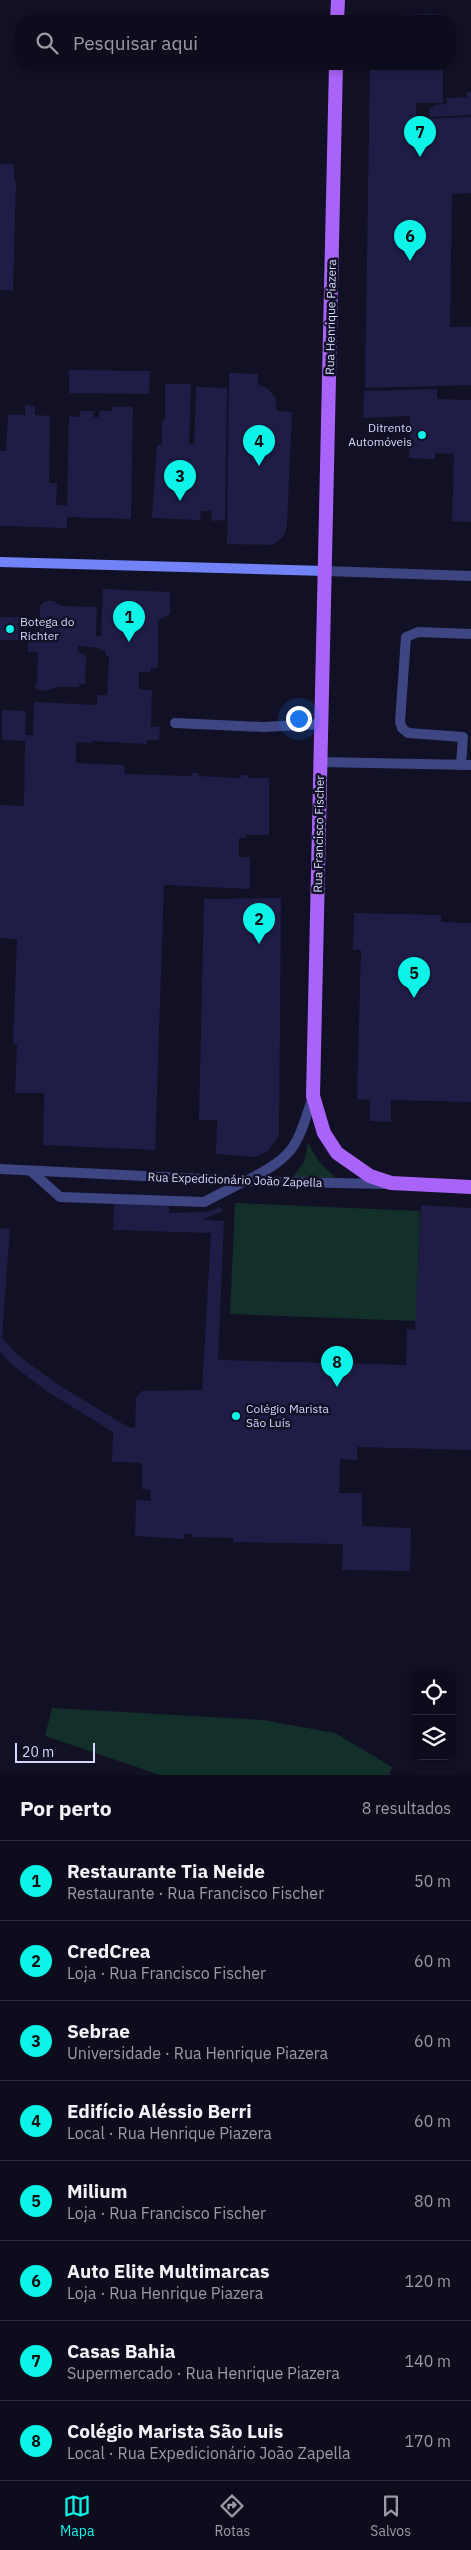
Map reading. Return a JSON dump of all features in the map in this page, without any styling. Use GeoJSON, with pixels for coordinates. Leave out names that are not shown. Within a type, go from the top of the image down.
{"type":"FeatureCollection","features":[{"type":"Feature","properties":{"kind":"main road"},"geometry":{"type":"LineString","coordinates":[[337,15],[338,0]]}},
{"type":"Feature","properties":{"kind":"main road","name":"Rua Henrique Piazera"},"geometry":{"type":"LineString","coordinates":[[325,571],[336,70]]}},
{"type":"Feature","properties":{"kind":"main road"},"geometry":{"type":"LineString","coordinates":[[0,562],[325,571]]}},
{"type":"Feature","properties":{"kind":"main road","name":"Rua Francisco Fischer"},"geometry":{"type":"LineString","coordinates":[[325,571],[313,1096],[324,1133],[337,1153],[370,1176],[391,1184]]}},
{"type":"Feature","properties":{"kind":"main road","name":"Rua Expedicionário João Zapella"},"geometry":{"type":"LineString","coordinates":[[391,1184],[471,1187]]}},
{"type":"Feature","properties":{"kind":"street"},"geometry":{"type":"LineString","coordinates":[[325,571],[471,576]]}},
{"type":"Feature","properties":{"kind":"street"},"geometry":{"type":"LineString","coordinates":[[320,762],[466,765],[463,737],[408,733],[402,728],[400,722],[406,637],[412,633],[471,634]]}},
{"type":"Feature","properties":{"kind":"street"},"geometry":{"type":"LineString","coordinates":[[175,723],[263,728],[321,724]]}},
{"type":"Feature","properties":{"kind":"street","name":"Rua Francisco Fischer"},"geometry":{"type":"LineString","coordinates":[[30,1171],[60,1197],[204,1202],[276,1165],[292,1151],[313,1096]]}},
{"type":"Feature","properties":{"kind":"street","name":"Rua Expedicionário João Zapella"},"geometry":{"type":"LineString","coordinates":[[0,1169],[245,1181],[391,1184]]}},
{"type":"Feature","properties":{"kind":"green space"},"geometry":{"type":"Polygon","coordinates":[[[308,1143],[319,1162],[336,1178],[293,1177],[304,1162],[308,1143]]]}},
{"type":"Feature","properties":{"kind":"green space"},"geometry":{"type":"Polygon","coordinates":[[[235,1203],[420,1211],[416,1321],[230,1314],[235,1203]]]}},
{"type":"Feature","properties":{"kind":"green space"},"geometry":{"type":"Polygon","coordinates":[[[52,1708],[263,1720],[335,1733],[392,1767],[389,1775],[160,1775],[45,1736],[52,1708]]]}},
{"type":"Feature","properties":{"kind":"building"},"geometry":{"type":"Polygon","coordinates":[[[437,14],[437,15],[392,15],[437,14]]]}},
{"type":"Feature","properties":{"kind":"building"},"geometry":{"type":"Polygon","coordinates":[[[370,70],[443,70],[443,103],[416,103],[416,119],[471,117],[471,193],[452,194],[450,327],[471,327],[471,385],[365,388],[370,70]]]}},
{"type":"Feature","properties":{"kind":"building"},"geometry":{"type":"Polygon","coordinates":[[[467,92],[471,92],[471,115],[430,117],[429,109],[433,108],[434,105],[447,104],[447,98],[467,97],[467,92]]]}},
{"type":"Feature","properties":{"kind":"building"},"geometry":{"type":"Polygon","coordinates":[[[0,164],[14,164],[14,181],[16,181],[13,291],[0,290],[0,164]]]}},
{"type":"Feature","properties":{"kind":"building"},"geometry":{"type":"Polygon","coordinates":[[[69,370],[150,371],[149,394],[69,393],[69,370]]]}},
{"type":"Feature","properties":{"kind":"building"},"geometry":{"type":"Polygon","coordinates":[[[229,373],[258,374],[258,385],[267,388],[275,397],[277,411],[292,412],[287,526],[284,536],[272,545],[227,544],[229,373]]]}},
{"type":"Feature","properties":{"kind":"building"},"geometry":{"type":"Polygon","coordinates":[[[165,384],[191,384],[189,444],[194,444],[196,387],[227,388],[225,520],[212,521],[211,511],[201,511],[200,520],[152,518],[157,445],[162,445],[162,420],[165,420],[165,384]]]}},
{"type":"Feature","properties":{"kind":"building"},"geometry":{"type":"Polygon","coordinates":[[[437,389],[437,399],[471,400],[471,522],[452,521],[454,454],[435,453],[435,459],[409,458],[410,416],[363,418],[364,391],[437,389]]]}},
{"type":"Feature","properties":{"kind":"building"},"geometry":{"type":"Polygon","coordinates":[[[25,405],[35,406],[35,415],[50,416],[49,483],[57,483],[56,505],[67,505],[69,416],[80,417],[80,411],[94,411],[93,417],[99,417],[99,411],[112,411],[112,407],[133,407],[131,519],[67,517],[67,528],[0,526],[0,451],[6,451],[8,415],[25,415],[25,405]]]}},
{"type":"Feature","properties":{"kind":"building"},"geometry":{"type":"Polygon","coordinates":[[[103,589],[170,592],[170,614],[158,620],[158,668],[151,668],[151,672],[139,672],[139,689],[152,690],[151,727],[160,727],[159,740],[147,740],[147,744],[76,742],[76,763],[124,765],[125,774],[192,776],[192,773],[198,773],[198,776],[241,778],[241,775],[248,775],[248,778],[269,778],[269,835],[246,835],[246,838],[239,838],[239,857],[250,857],[250,889],[164,885],[155,1150],[43,1145],[44,1093],[15,1093],[17,1045],[13,1044],[17,939],[0,938],[0,805],[24,806],[25,741],[2,740],[2,710],[26,711],[25,735],[33,735],[34,702],[97,705],[97,695],[107,695],[109,656],[106,656],[106,651],[100,650],[100,648],[78,646],[78,652],[86,655],[85,684],[79,684],[79,687],[57,687],[45,691],[35,688],[35,683],[37,683],[38,652],[28,652],[28,636],[39,637],[40,606],[45,601],[53,601],[62,606],[97,607],[96,636],[101,637],[103,589]]]}},
{"type":"Feature","properties":{"kind":"building","name":"Botega do Richter"},"geometry":{"type":"Polygon","coordinates":[[[0,617],[19,617],[19,640],[0,640],[0,617]]]}},
{"type":"Feature","properties":{"kind":"building"},"geometry":{"type":"Polygon","coordinates":[[[281,898],[279,1135],[268,1151],[255,1157],[216,1154],[217,1120],[199,1120],[204,899],[281,898]]]}},
{"type":"Feature","properties":{"kind":"building"},"geometry":{"type":"Polygon","coordinates":[[[354,913],[441,915],[441,922],[471,923],[471,1102],[391,1100],[391,1122],[370,1121],[370,1100],[357,1099],[361,950],[353,950],[354,913]]]}},
{"type":"Feature","properties":{"kind":"building"},"geometry":{"type":"Polygon","coordinates":[[[114,1203],[169,1204],[169,1213],[208,1212],[220,1207],[223,1211],[202,1220],[224,1221],[218,1360],[406,1365],[407,1329],[415,1330],[421,1205],[471,1208],[471,1450],[357,1447],[357,1460],[340,1459],[339,1493],[362,1493],[362,1526],[411,1528],[410,1571],[342,1570],[343,1544],[233,1542],[233,1538],[192,1537],[192,1534],[184,1534],[185,1539],[135,1536],[136,1500],[151,1501],[150,1490],[142,1489],[142,1463],[112,1462],[113,1432],[48,1392],[12,1365],[0,1352],[0,1228],[10,1229],[2,1338],[19,1356],[57,1384],[128,1427],[135,1428],[136,1398],[142,1391],[202,1390],[211,1233],[113,1230],[114,1203]]]}},
{"type":"Feature","properties":{"kind":"place","name":"Casas Bahia"},"geometry":{"type":"Point","coordinates":[420,157]}},
{"type":"Feature","properties":{"kind":"place","name":"Auto Elite Multimarcas"},"geometry":{"type":"Point","coordinates":[410,261]}},
{"type":"Feature","properties":{"kind":"place","name":"Ditrento Automóveis"},"geometry":{"type":"Point","coordinates":[422,435]}},
{"type":"Feature","properties":{"kind":"place","name":"Edifício Aléssio Berri"},"geometry":{"type":"Point","coordinates":[259,466]}},
{"type":"Feature","properties":{"kind":"place","name":"Sebrae"},"geometry":{"type":"Point","coordinates":[180,501]}},
{"type":"Feature","properties":{"kind":"place","name":"Botega do Richter"},"geometry":{"type":"Point","coordinates":[10,629]}},
{"type":"Feature","properties":{"kind":"place","name":"Restaurante Tia Neide"},"geometry":{"type":"Point","coordinates":[129,642]}},
{"type":"Feature","properties":{"kind":"place","name":"CredCrea"},"geometry":{"type":"Point","coordinates":[259,944]}},
{"type":"Feature","properties":{"kind":"place","name":"Milium"},"geometry":{"type":"Point","coordinates":[414,998]}},
{"type":"Feature","properties":{"kind":"place","name":"Colégio Marista São Luis"},"geometry":{"type":"Point","coordinates":[337,1387]}},
{"type":"Feature","properties":{"kind":"place","name":"Colégio Marista São Luís"},"geometry":{"type":"Point","coordinates":[236,1416]}}]}
